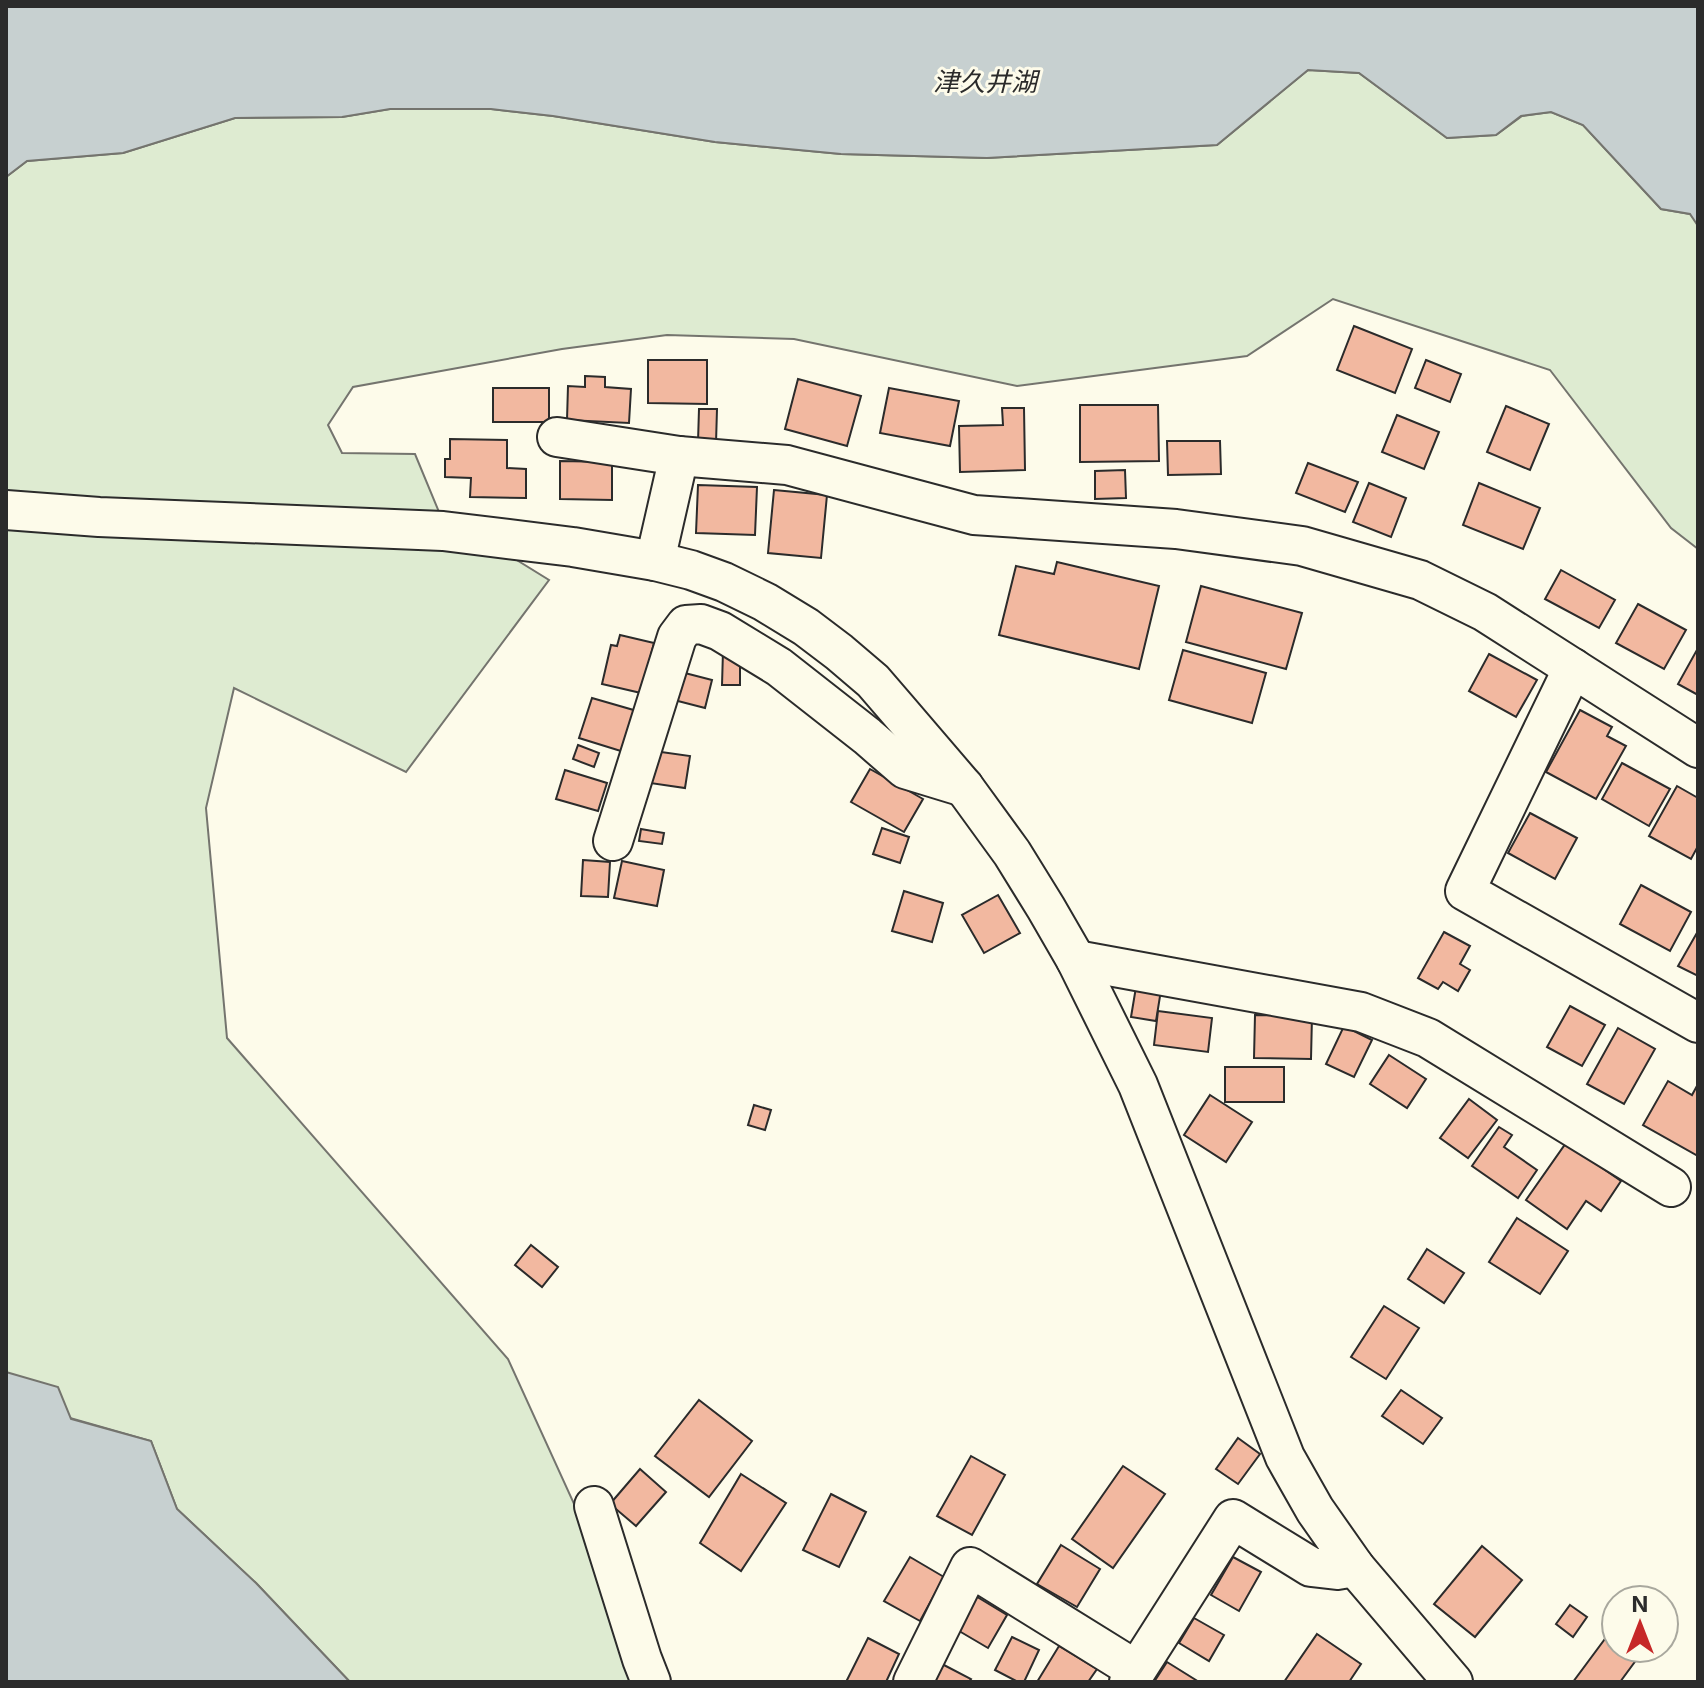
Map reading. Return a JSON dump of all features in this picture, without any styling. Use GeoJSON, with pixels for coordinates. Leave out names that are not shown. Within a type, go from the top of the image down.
{"type":"FeatureCollection","features":[{"type":"Feature","properties":{"kind":"street"},"geometry":{"type":"LineString","coordinates":[[557,437],[679,456],[787,465],[974,515],[1176,529],[1302,546],[1420,580],[1485,612],[1698,748]]}},
{"type":"Feature","properties":{"kind":"street"},"geometry":{"type":"LineString","coordinates":[[655,561],[679,456]]}},
{"type":"Feature","properties":{"kind":"street"},"geometry":{"type":"LineString","coordinates":[[6,510],[99,517],[443,531],[573,547],[655,561],[724,582],[765,602],[839,652],[873,681],[964,787],[1012,853],[1046,908],[1076,960],[1138,1085],[1285,1457],[1315,1510],[1355,1567],[1453,1682]]}},
{"type":"Feature","properties":{"kind":"street"},"geometry":{"type":"LineString","coordinates":[[613,841],[677,637],[686,625],[701,624],[720,631],[779,667],[905,769],[964,787]]}},
{"type":"Feature","properties":{"kind":"street"},"geometry":{"type":"LineString","coordinates":[[1573,668],[1465,891],[1698,1023]]}},
{"type":"Feature","properties":{"kind":"street"},"geometry":{"type":"LineString","coordinates":[[1076,960],[1361,1012],[1428,1038],[1671,1187]]}},
{"type":"Feature","properties":{"kind":"street"},"geometry":{"type":"LineString","coordinates":[[594,1506],[651,1682]]}},
{"type":"Feature","properties":{"kind":"street"},"geometry":{"type":"LineString","coordinates":[[913,1682],[970,1567],[1132,1676],[1233,1519],[1311,1567],[1337,1570],[1355,1567]]}},
{"type":"Feature","properties":{"kind":"green space"},"geometry":{"type":"Polygon","coordinates":[[[1308,70],[1359,73],[1447,138],[1496,135],[1522,116],[1551,112],[1583,125],[1661,209],[1690,214],[1698,224],[1698,549],[1671,528],[1550,370],[1333,299],[1247,356],[1017,386],[794,339],[667,335],[562,349],[353,387],[328,425],[342,453],[415,454],[439,512],[549,580],[406,772],[234,688],[206,808],[227,1038],[508,1359],[601,1563],[638,1682],[350,1682],[256,1583],[177,1509],[151,1441],[70,1418],[6,1372],[6,177],[27,161],[123,153],[235,118],[342,117],[390,109],[491,109],[715,142],[841,154],[987,158],[1217,145],[1308,70]]]}},
{"type":"Feature","properties":{"kind":"water","name":"津久井湖"},"geometry":{"type":"Polygon","coordinates":[[[6,6],[1698,6],[1698,226],[1690,214],[1661,209],[1583,125],[1551,112],[1521,116],[1496,135],[1447,138],[1359,73],[1308,70],[1217,145],[987,158],[841,154],[715,142],[491,109],[390,109],[342,117],[235,118],[123,153],[27,161],[6,177],[6,6]]]}},
{"type":"Feature","properties":{"kind":"water"},"geometry":{"type":"Polygon","coordinates":[[[6,1372],[58,1387],[71,1419],[151,1441],[177,1509],[256,1583],[350,1682],[6,1682],[6,1372]]]}},
{"type":"Feature","properties":{"kind":"building"},"geometry":{"type":"Polygon","coordinates":[[[1354,326],[1412,349],[1395,393],[1337,370],[1354,326]]]}},
{"type":"Feature","properties":{"kind":"building"},"geometry":{"type":"Polygon","coordinates":[[[648,360],[707,360],[707,404],[648,403],[648,360]]]}},
{"type":"Feature","properties":{"kind":"building"},"geometry":{"type":"Polygon","coordinates":[[[1426,360],[1461,374],[1450,402],[1415,388],[1426,360]]]}},
{"type":"Feature","properties":{"kind":"building"},"geometry":{"type":"Polygon","coordinates":[[[585,376],[605,377],[605,387],[631,389],[629,423],[567,420],[568,386],[585,387],[585,376]]]}},
{"type":"Feature","properties":{"kind":"building"},"geometry":{"type":"Polygon","coordinates":[[[798,379],[861,396],[847,446],[785,429],[798,379]]]}},
{"type":"Feature","properties":{"kind":"building"},"geometry":{"type":"Polygon","coordinates":[[[493,388],[549,388],[549,422],[493,422],[493,388]]]}},
{"type":"Feature","properties":{"kind":"building"},"geometry":{"type":"Polygon","coordinates":[[[889,388],[959,401],[950,446],[880,433],[889,388]]]}},
{"type":"Feature","properties":{"kind":"building"},"geometry":{"type":"Polygon","coordinates":[[[1080,405],[1158,405],[1159,461],[1080,462],[1080,405]]]}},
{"type":"Feature","properties":{"kind":"building"},"geometry":{"type":"Polygon","coordinates":[[[1506,406],[1549,424],[1530,470],[1487,452],[1506,406]]]}},
{"type":"Feature","properties":{"kind":"building"},"geometry":{"type":"Polygon","coordinates":[[[1002,408],[1024,408],[1025,470],[960,472],[959,426],[1003,425],[1002,408]]]}},
{"type":"Feature","properties":{"kind":"building"},"geometry":{"type":"Polygon","coordinates":[[[699,409],[717,409],[716,443],[698,442],[699,409]]]}},
{"type":"Feature","properties":{"kind":"building"},"geometry":{"type":"Polygon","coordinates":[[[1397,415],[1439,432],[1424,469],[1382,452],[1397,415]]]}},
{"type":"Feature","properties":{"kind":"building"},"geometry":{"type":"Polygon","coordinates":[[[450,439],[507,440],[507,468],[526,469],[526,498],[470,497],[471,478],[445,477],[445,459],[450,459],[450,439]]]}},
{"type":"Feature","properties":{"kind":"building"},"geometry":{"type":"Polygon","coordinates":[[[1167,441],[1220,441],[1221,474],[1168,475],[1167,441]]]}},
{"type":"Feature","properties":{"kind":"building"},"geometry":{"type":"Polygon","coordinates":[[[560,461],[612,462],[612,500],[560,499],[560,461]]]}},
{"type":"Feature","properties":{"kind":"building"},"geometry":{"type":"Polygon","coordinates":[[[1308,463],[1358,482],[1345,512],[1296,493],[1308,463]]]}},
{"type":"Feature","properties":{"kind":"building"},"geometry":{"type":"Polygon","coordinates":[[[1125,470],[1126,498],[1095,499],[1095,471],[1125,470]]]}},
{"type":"Feature","properties":{"kind":"building"},"geometry":{"type":"Polygon","coordinates":[[[1369,483],[1406,498],[1391,537],[1353,522],[1369,483]]]}},
{"type":"Feature","properties":{"kind":"building"},"geometry":{"type":"Polygon","coordinates":[[[1479,483],[1540,508],[1523,549],[1463,525],[1479,483]]]}},
{"type":"Feature","properties":{"kind":"building"},"geometry":{"type":"Polygon","coordinates":[[[698,485],[757,487],[755,535],[696,533],[698,485]]]}},
{"type":"Feature","properties":{"kind":"building"},"geometry":{"type":"Polygon","coordinates":[[[774,490],[827,495],[821,558],[768,553],[774,490]]]}},
{"type":"Feature","properties":{"kind":"building"},"geometry":{"type":"Polygon","coordinates":[[[1057,562],[1159,586],[1139,669],[999,635],[1016,566],[1054,574],[1057,562]]]}},
{"type":"Feature","properties":{"kind":"building"},"geometry":{"type":"Polygon","coordinates":[[[1561,570],[1615,600],[1599,628],[1545,599],[1561,570]]]}},
{"type":"Feature","properties":{"kind":"building"},"geometry":{"type":"Polygon","coordinates":[[[1201,586],[1302,613],[1286,669],[1186,642],[1201,586]]]}},
{"type":"Feature","properties":{"kind":"building"},"geometry":{"type":"Polygon","coordinates":[[[1638,604],[1686,630],[1664,669],[1616,643],[1638,604]]]}},
{"type":"Feature","properties":{"kind":"building"},"geometry":{"type":"Polygon","coordinates":[[[620,635],[654,643],[641,693],[602,684],[611,645],[617,646],[620,635]]]}},
{"type":"Feature","properties":{"kind":"building"},"geometry":{"type":"Polygon","coordinates":[[[1698,648],[1698,695],[1678,684],[1698,648]]]}},
{"type":"Feature","properties":{"kind":"building"},"geometry":{"type":"Polygon","coordinates":[[[1183,650],[1266,673],[1252,723],[1169,700],[1183,650]]]}},
{"type":"Feature","properties":{"kind":"building"},"geometry":{"type":"Polygon","coordinates":[[[723,651],[740,651],[740,685],[722,685],[723,651]]]}},
{"type":"Feature","properties":{"kind":"building"},"geometry":{"type":"Polygon","coordinates":[[[1489,654],[1537,680],[1516,717],[1469,691],[1489,654]]]}},
{"type":"Feature","properties":{"kind":"building"},"geometry":{"type":"Polygon","coordinates":[[[681,672],[712,680],[705,708],[674,700],[681,672]]]}},
{"type":"Feature","properties":{"kind":"building"},"geometry":{"type":"Polygon","coordinates":[[[592,698],[637,711],[624,752],[579,738],[592,698]]]}},
{"type":"Feature","properties":{"kind":"building"},"geometry":{"type":"Polygon","coordinates":[[[1580,710],[1612,727],[1607,736],[1626,746],[1596,799],[1546,772],[1580,710]]]}},
{"type":"Feature","properties":{"kind":"building"},"geometry":{"type":"Polygon","coordinates":[[[578,745],[599,753],[594,767],[573,759],[578,745]]]}},
{"type":"Feature","properties":{"kind":"building"},"geometry":{"type":"Polygon","coordinates":[[[654,751],[690,756],[685,788],[650,783],[654,751]]]}},
{"type":"Feature","properties":{"kind":"building"},"geometry":{"type":"Polygon","coordinates":[[[1622,763],[1670,789],[1649,826],[1602,799],[1622,763]]]}},
{"type":"Feature","properties":{"kind":"building"},"geometry":{"type":"Polygon","coordinates":[[[870,769],[923,799],[904,832],[851,802],[870,769]]]}},
{"type":"Feature","properties":{"kind":"building"},"geometry":{"type":"Polygon","coordinates":[[[565,770],[607,783],[598,811],[556,799],[565,770]]]}},
{"type":"Feature","properties":{"kind":"building"},"geometry":{"type":"Polygon","coordinates":[[[1677,786],[1698,798],[1698,846],[1691,859],[1649,836],[1677,786]]]}},
{"type":"Feature","properties":{"kind":"building"},"geometry":{"type":"Polygon","coordinates":[[[1530,813],[1577,838],[1555,879],[1508,853],[1530,813]]]}},
{"type":"Feature","properties":{"kind":"building"},"geometry":{"type":"Polygon","coordinates":[[[882,828],[909,837],[900,863],[873,854],[882,828]]]}},
{"type":"Feature","properties":{"kind":"building"},"geometry":{"type":"Polygon","coordinates":[[[641,829],[664,833],[662,844],[639,841],[641,829]]]}},
{"type":"Feature","properties":{"kind":"building"},"geometry":{"type":"Polygon","coordinates":[[[583,860],[610,862],[608,897],[581,896],[583,860]]]}},
{"type":"Feature","properties":{"kind":"building"},"geometry":{"type":"Polygon","coordinates":[[[622,861],[664,870],[657,906],[614,898],[622,861]]]}},
{"type":"Feature","properties":{"kind":"building"},"geometry":{"type":"Polygon","coordinates":[[[1641,885],[1691,912],[1670,951],[1620,924],[1641,885]]]}},
{"type":"Feature","properties":{"kind":"building"},"geometry":{"type":"Polygon","coordinates":[[[904,891],[943,903],[932,942],[892,931],[904,891]]]}},
{"type":"Feature","properties":{"kind":"building"},"geometry":{"type":"Polygon","coordinates":[[[998,895],[1020,933],[984,953],[962,915],[998,895]]]}},
{"type":"Feature","properties":{"kind":"building"},"geometry":{"type":"Polygon","coordinates":[[[1698,931],[1698,976],[1678,966],[1698,931]]]}},
{"type":"Feature","properties":{"kind":"building"},"geometry":{"type":"Polygon","coordinates":[[[1444,932],[1470,946],[1460,964],[1470,970],[1458,991],[1443,982],[1438,989],[1418,978],[1444,932]]]}},
{"type":"Feature","properties":{"kind":"building"},"geometry":{"type":"Polygon","coordinates":[[[1136,987],[1161,990],[1156,1021],[1131,1017],[1136,987]]]}},
{"type":"Feature","properties":{"kind":"building"},"geometry":{"type":"Polygon","coordinates":[[[1570,1006],[1605,1025],[1582,1066],[1547,1047],[1570,1006]]]}},
{"type":"Feature","properties":{"kind":"building"},"geometry":{"type":"Polygon","coordinates":[[[1158,1011],[1212,1018],[1208,1052],[1154,1045],[1158,1011]]]}},
{"type":"Feature","properties":{"kind":"building"},"geometry":{"type":"Polygon","coordinates":[[[1255,1015],[1312,1016],[1311,1059],[1254,1058],[1255,1015]]]}},
{"type":"Feature","properties":{"kind":"building"},"geometry":{"type":"Polygon","coordinates":[[[1344,1026],[1372,1040],[1354,1077],[1326,1064],[1344,1026]]]}},
{"type":"Feature","properties":{"kind":"building"},"geometry":{"type":"Polygon","coordinates":[[[1618,1028],[1655,1049],[1624,1104],[1587,1084],[1618,1028]]]}},
{"type":"Feature","properties":{"kind":"building"},"geometry":{"type":"Polygon","coordinates":[[[1389,1055],[1426,1079],[1407,1108],[1370,1084],[1389,1055]]]}},
{"type":"Feature","properties":{"kind":"building"},"geometry":{"type":"Polygon","coordinates":[[[1225,1067],[1284,1067],[1284,1102],[1225,1102],[1225,1067]]]}},
{"type":"Feature","properties":{"kind":"building"},"geometry":{"type":"Polygon","coordinates":[[[1668,1081],[1692,1095],[1698,1084],[1698,1156],[1643,1125],[1668,1081]]]}},
{"type":"Feature","properties":{"kind":"building"},"geometry":{"type":"Polygon","coordinates":[[[1210,1095],[1252,1122],[1226,1162],[1184,1135],[1210,1095]]]}},
{"type":"Feature","properties":{"kind":"building"},"geometry":{"type":"Polygon","coordinates":[[[1469,1099],[1497,1120],[1468,1158],[1440,1138],[1469,1099]]]}},
{"type":"Feature","properties":{"kind":"building"},"geometry":{"type":"Polygon","coordinates":[[[754,1105],[771,1110],[765,1130],[748,1125],[754,1105]]]}},
{"type":"Feature","properties":{"kind":"building"},"geometry":{"type":"Polygon","coordinates":[[[1499,1127],[1512,1135],[1504,1147],[1537,1170],[1518,1198],[1472,1166],[1499,1127]]]}},
{"type":"Feature","properties":{"kind":"building"},"geometry":{"type":"Polygon","coordinates":[[[1566,1143],[1621,1181],[1601,1211],[1586,1201],[1567,1229],[1526,1200],[1566,1143]]]}},
{"type":"Feature","properties":{"kind":"building"},"geometry":{"type":"Polygon","coordinates":[[[1517,1218],[1568,1251],[1540,1294],[1489,1262],[1517,1218]]]}},
{"type":"Feature","properties":{"kind":"building"},"geometry":{"type":"Polygon","coordinates":[[[531,1245],[558,1267],[542,1287],[515,1265],[531,1245]]]}},
{"type":"Feature","properties":{"kind":"building"},"geometry":{"type":"Polygon","coordinates":[[[1427,1249],[1464,1273],[1444,1303],[1408,1279],[1427,1249]]]}},
{"type":"Feature","properties":{"kind":"building"},"geometry":{"type":"Polygon","coordinates":[[[1384,1306],[1419,1328],[1386,1379],[1351,1357],[1384,1306]]]}},
{"type":"Feature","properties":{"kind":"building"},"geometry":{"type":"Polygon","coordinates":[[[1401,1390],[1442,1418],[1423,1444],[1382,1416],[1401,1390]]]}},
{"type":"Feature","properties":{"kind":"building"},"geometry":{"type":"Polygon","coordinates":[[[699,1400],[752,1441],[709,1497],[655,1456],[699,1400]]]}},
{"type":"Feature","properties":{"kind":"building"},"geometry":{"type":"Polygon","coordinates":[[[1238,1438],[1260,1454],[1238,1484],[1216,1469],[1238,1438]]]}},
{"type":"Feature","properties":{"kind":"building"},"geometry":{"type":"Polygon","coordinates":[[[971,1456],[1005,1475],[972,1535],[937,1516],[971,1456]]]}},
{"type":"Feature","properties":{"kind":"building"},"geometry":{"type":"Polygon","coordinates":[[[1123,1466],[1165,1494],[1113,1568],[1072,1539],[1123,1466]]]}},
{"type":"Feature","properties":{"kind":"building"},"geometry":{"type":"Polygon","coordinates":[[[640,1469],[666,1492],[636,1526],[610,1504],[640,1469]]]}},
{"type":"Feature","properties":{"kind":"building"},"geometry":{"type":"Polygon","coordinates":[[[741,1474],[786,1503],[741,1571],[700,1543],[741,1474]]]}},
{"type":"Feature","properties":{"kind":"building"},"geometry":{"type":"Polygon","coordinates":[[[831,1494],[866,1512],[839,1567],[803,1550],[831,1494]]]}},
{"type":"Feature","properties":{"kind":"building"},"geometry":{"type":"Polygon","coordinates":[[[1061,1545],[1100,1569],[1077,1607],[1037,1584],[1061,1545]]]}},
{"type":"Feature","properties":{"kind":"building"},"geometry":{"type":"Polygon","coordinates":[[[1482,1546],[1522,1580],[1475,1637],[1434,1604],[1482,1546]]]}},
{"type":"Feature","properties":{"kind":"building"},"geometry":{"type":"Polygon","coordinates":[[[910,1557],[944,1577],[920,1621],[884,1601],[910,1557]]]}},
{"type":"Feature","properties":{"kind":"building"},"geometry":{"type":"Polygon","coordinates":[[[1233,1557],[1261,1572],[1239,1611],[1211,1595],[1233,1557]]]}},
{"type":"Feature","properties":{"kind":"building"},"geometry":{"type":"Polygon","coordinates":[[[974,1595],[1007,1615],[988,1648],[954,1628],[974,1595]]]}},
{"type":"Feature","properties":{"kind":"building"},"geometry":{"type":"Polygon","coordinates":[[[1570,1605],[1587,1617],[1573,1637],[1556,1624],[1570,1605]]]}},
{"type":"Feature","properties":{"kind":"building"},"geometry":{"type":"Polygon","coordinates":[[[1194,1618],[1224,1635],[1209,1661],[1179,1643],[1194,1618]]]}},
{"type":"Feature","properties":{"kind":"building"},"geometry":{"type":"Polygon","coordinates":[[[1317,1634],[1361,1664],[1349,1682],[1284,1682],[1317,1634]]]}},
{"type":"Feature","properties":{"kind":"building"},"geometry":{"type":"Polygon","coordinates":[[[1012,1637],[1039,1650],[1024,1682],[995,1670],[1012,1637]]]}},
{"type":"Feature","properties":{"kind":"building"},"geometry":{"type":"Polygon","coordinates":[[[868,1638],[899,1654],[886,1682],[846,1682],[868,1638]]]}},
{"type":"Feature","properties":{"kind":"building"},"geometry":{"type":"Polygon","coordinates":[[[1059,1646],[1097,1669],[1088,1682],[1037,1682],[1059,1646]]]}},
{"type":"Feature","properties":{"kind":"building"},"geometry":{"type":"Polygon","coordinates":[[[1600,1646],[1600,1664],[1633,1664],[1620,1682],[1573,1682],[1600,1646]]]}},
{"type":"Feature","properties":{"kind":"building"},"geometry":{"type":"Polygon","coordinates":[[[1167,1662],[1199,1682],[1154,1682],[1167,1662]]]}},
{"type":"Feature","properties":{"kind":"building"},"geometry":{"type":"Polygon","coordinates":[[[942,1664],[971,1679],[969,1682],[932,1682],[942,1664]]]}}]}
